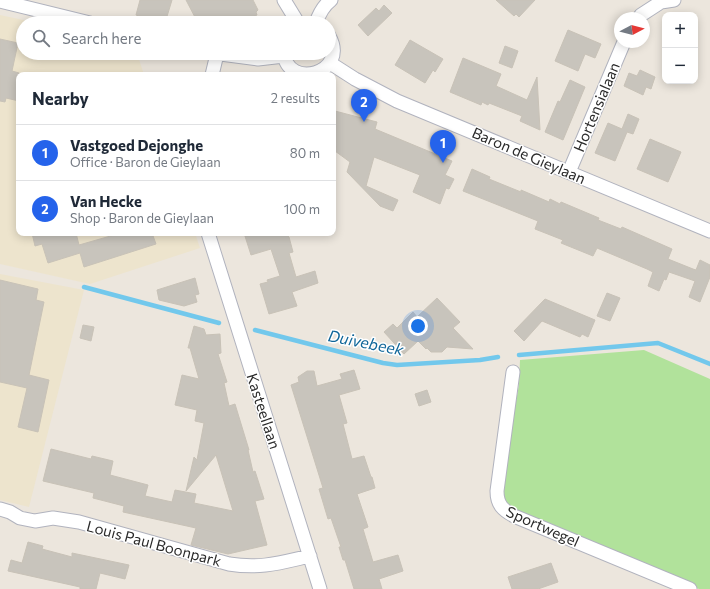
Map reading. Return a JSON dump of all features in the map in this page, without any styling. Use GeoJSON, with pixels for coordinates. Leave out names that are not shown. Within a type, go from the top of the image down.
{"type":"FeatureCollection","features":[{"type":"Feature","properties":{"kind":"street"},"geometry":{"type":"LineString","coordinates":[[284,0],[294,16]]}},
{"type":"Feature","properties":{"kind":"street"},"geometry":{"type":"LineString","coordinates":[[318,16],[324,5],[331,0]]}},
{"type":"Feature","properties":{"kind":"street"},"geometry":{"type":"LineString","coordinates":[[646,12],[661,2],[674,0]]}},
{"type":"Feature","properties":{"kind":"street"},"geometry":{"type":"LineString","coordinates":[[0,1],[61,16]]}},
{"type":"Feature","properties":{"kind":"street","name":"Hortensialaan"},"geometry":{"type":"LineString","coordinates":[[569,172],[621,48]]}},
{"type":"Feature","properties":{"kind":"street"},"geometry":{"type":"LineString","coordinates":[[212,72],[214,60]]}},
{"type":"Feature","properties":{"kind":"street"},"geometry":{"type":"LineString","coordinates":[[286,60],[292,69],[298,72]]}},
{"type":"Feature","properties":{"kind":"street"},"geometry":{"type":"LineString","coordinates":[[319,72],[330,63],[331,60]]}},
{"type":"Feature","properties":{"kind":"street","name":"Baron de Gieylaan"},"geometry":{"type":"LineString","coordinates":[[330,63],[355,79],[397,100],[710,231]]}},
{"type":"Feature","properties":{"kind":"street","name":"Kasteellaan"},"geometry":{"type":"LineString","coordinates":[[209,236],[320,589]]}},
{"type":"Feature","properties":{"kind":"street","name":"Sportwegel"},"geometry":{"type":"LineString","coordinates":[[513,372],[497,491],[497,500],[500,506],[514,516],[690,589]]}},
{"type":"Feature","properties":{"kind":"street","name":"Louis Paul Boonpark"},"geometry":{"type":"LineString","coordinates":[[0,509],[10,512],[20,518],[34,521],[53,518],[79,522],[242,566],[268,566],[310,556]]}},
{"type":"Feature","properties":{"kind":"shaded area"},"geometry":{"type":"Polygon","coordinates":[[[0,15],[16,18],[16,60],[139,60],[143,72],[16,72],[16,236],[196,236],[200,248],[90,284],[0,264],[0,15]]]}},
{"type":"Feature","properties":{"kind":"shaded area"},"geometry":{"type":"Polygon","coordinates":[[[0,274],[84,290],[29,507],[0,500],[0,274]]]}},
{"type":"Feature","properties":{"kind":"green space"},"geometry":{"type":"Polygon","coordinates":[[[644,350],[710,379],[710,589],[699,589],[510,508],[504,503],[501,483],[519,385],[520,360],[644,350]]]}},
{"type":"Feature","properties":{"kind":"building"},"geometry":{"type":"Polygon","coordinates":[[[140,0],[172,0],[167,16],[136,15],[140,0]]]}},
{"type":"Feature","properties":{"kind":"building"},"geometry":{"type":"Polygon","coordinates":[[[186,0],[253,0],[258,10],[256,12],[257,15],[255,16],[194,16],[186,0]]]}},
{"type":"Feature","properties":{"kind":"building"},"geometry":{"type":"Polygon","coordinates":[[[496,0],[535,0],[519,17],[516,14],[514,16],[496,0]]]}},
{"type":"Feature","properties":{"kind":"building"},"geometry":{"type":"Polygon","coordinates":[[[384,5],[392,13],[368,36],[358,25],[376,8],[379,11],[384,5]]]}},
{"type":"Feature","properties":{"kind":"building"},"geometry":{"type":"Polygon","coordinates":[[[568,30],[601,44],[595,58],[585,54],[578,71],[555,61],[568,30]]]}},
{"type":"Feature","properties":{"kind":"building"},"geometry":{"type":"Polygon","coordinates":[[[0,39],[16,43],[16,52],[12,71],[16,72],[16,100],[6,98],[5,102],[0,101],[0,39]]]}},
{"type":"Feature","properties":{"kind":"building"},"geometry":{"type":"Polygon","coordinates":[[[410,40],[443,59],[435,72],[433,70],[425,83],[395,65],[410,40]]]}},
{"type":"Feature","properties":{"kind":"building"},"geometry":{"type":"Polygon","coordinates":[[[505,46],[518,51],[512,68],[499,63],[505,46]]]}},
{"type":"Feature","properties":{"kind":"building"},"geometry":{"type":"Polygon","coordinates":[[[463,58],[501,74],[496,86],[527,100],[537,77],[540,130],[520,121],[522,116],[489,103],[488,105],[482,102],[481,105],[450,92],[463,58]]]}},
{"type":"Feature","properties":{"kind":"building"},"geometry":{"type":"Polygon","coordinates":[[[640,70],[655,77],[651,89],[646,87],[643,95],[624,86],[629,73],[637,76],[640,70]]]}},
{"type":"Feature","properties":{"kind":"building"},"geometry":{"type":"Polygon","coordinates":[[[570,80],[585,87],[563,140],[545,132],[558,101],[560,102],[570,80]]]}},
{"type":"Feature","properties":{"kind":"building"},"geometry":{"type":"Polygon","coordinates":[[[336,111],[377,122],[375,129],[452,161],[445,175],[454,179],[449,189],[446,188],[440,204],[413,192],[420,175],[374,157],[366,186],[398,200],[393,211],[380,206],[347,172],[350,162],[336,152],[336,111]]]}},
{"type":"Feature","properties":{"kind":"building"},"geometry":{"type":"Polygon","coordinates":[[[628,114],[639,119],[633,134],[627,132],[615,161],[595,153],[608,123],[622,129],[628,114]]]}},
{"type":"Feature","properties":{"kind":"building"},"geometry":{"type":"Polygon","coordinates":[[[650,139],[681,152],[668,182],[637,169],[650,139]]]}},
{"type":"Feature","properties":{"kind":"building"},"geometry":{"type":"Polygon","coordinates":[[[472,169],[490,177],[489,179],[521,192],[521,190],[549,202],[550,199],[560,204],[561,202],[599,218],[598,220],[621,229],[622,227],[672,249],[668,259],[696,270],[700,260],[710,265],[710,277],[700,302],[689,297],[695,281],[669,272],[659,291],[648,286],[653,272],[597,248],[593,256],[561,243],[563,240],[535,229],[538,221],[463,191],[472,169]]]}},
{"type":"Feature","properties":{"kind":"building"},"geometry":{"type":"Polygon","coordinates":[[[33,236],[77,236],[79,245],[110,236],[153,236],[156,244],[84,267],[80,253],[48,263],[42,244],[35,246],[33,236]]]}},
{"type":"Feature","properties":{"kind":"building"},"geometry":{"type":"Polygon","coordinates":[[[245,236],[288,236],[293,252],[289,253],[296,277],[315,271],[318,283],[292,292],[297,306],[269,314],[260,284],[280,276],[271,249],[251,255],[245,236]]]}},
{"type":"Feature","properties":{"kind":"building"},"geometry":{"type":"Polygon","coordinates":[[[195,278],[199,294],[195,295],[197,302],[184,306],[159,300],[157,290],[195,278]]]}},
{"type":"Feature","properties":{"kind":"building"},"geometry":{"type":"Polygon","coordinates":[[[0,280],[38,289],[36,300],[44,302],[29,375],[49,380],[38,432],[18,427],[27,388],[0,382],[0,280]]]}},
{"type":"Feature","properties":{"kind":"building"},"geometry":{"type":"Polygon","coordinates":[[[607,293],[620,298],[610,321],[597,316],[607,293]]]}},
{"type":"Feature","properties":{"kind":"building"},"geometry":{"type":"Polygon","coordinates":[[[437,298],[460,322],[453,328],[473,349],[447,347],[442,352],[431,352],[418,341],[404,354],[384,332],[393,324],[397,328],[413,312],[417,317],[437,298]]]}},
{"type":"Feature","properties":{"kind":"building"},"geometry":{"type":"Polygon","coordinates":[[[545,299],[595,320],[588,337],[582,334],[580,337],[542,321],[524,341],[514,331],[545,299]]]}},
{"type":"Feature","properties":{"kind":"building"},"geometry":{"type":"Polygon","coordinates":[[[83,325],[94,327],[91,341],[80,338],[83,325]]]}},
{"type":"Feature","properties":{"kind":"building"},"geometry":{"type":"Polygon","coordinates":[[[194,326],[204,329],[206,335],[220,334],[221,353],[218,354],[227,382],[224,383],[229,406],[235,404],[249,450],[253,472],[255,471],[264,499],[255,501],[267,545],[228,554],[191,545],[196,528],[123,512],[124,506],[93,498],[94,493],[43,481],[51,449],[91,459],[92,456],[113,461],[110,475],[148,485],[145,496],[172,502],[175,490],[196,494],[194,503],[233,511],[216,455],[186,491],[194,457],[197,460],[204,423],[195,421],[197,410],[175,405],[182,375],[199,379],[190,348],[188,348],[194,326]]]}},
{"type":"Feature","properties":{"kind":"building"},"geometry":{"type":"Polygon","coordinates":[[[354,370],[360,389],[339,395],[347,423],[343,424],[352,459],[364,456],[375,488],[357,494],[368,527],[363,529],[373,562],[398,555],[403,571],[379,579],[382,589],[354,589],[345,560],[343,560],[339,547],[341,547],[331,518],[328,519],[319,489],[323,488],[291,385],[299,382],[298,377],[307,371],[314,371],[317,386],[342,379],[340,374],[354,370]]]}},
{"type":"Feature","properties":{"kind":"building"},"geometry":{"type":"Polygon","coordinates":[[[427,390],[431,402],[419,406],[415,394],[427,390]]]}},
{"type":"Feature","properties":{"kind":"building"},"geometry":{"type":"Polygon","coordinates":[[[28,542],[43,546],[42,549],[72,557],[72,553],[129,565],[125,579],[100,573],[96,589],[80,589],[80,587],[8,571],[11,560],[22,563],[28,542]]]}},
{"type":"Feature","properties":{"kind":"building"},"geometry":{"type":"Polygon","coordinates":[[[551,563],[558,582],[538,589],[512,589],[508,577],[551,563]]]}},
{"type":"Feature","properties":{"kind":"waterway","name":"Duivebeek"},"geometry":{"type":"LineString","coordinates":[[84,287],[219,323]]}},
{"type":"Feature","properties":{"kind":"waterway","name":"Duivebeek"},"geometry":{"type":"LineString","coordinates":[[255,330],[383,363],[397,365],[480,360],[498,357]]}},
{"type":"Feature","properties":{"kind":"waterway","name":"Duivebeek"},"geometry":{"type":"LineString","coordinates":[[519,355],[658,343],[710,364]]}},
{"type":"Feature","properties":{"kind":"place","name":"Van Hecke"},"geometry":{"type":"Point","coordinates":[364,122]}},
{"type":"Feature","properties":{"kind":"place","name":"Vastgoed Dejonghe"},"geometry":{"type":"Point","coordinates":[443,163]}}]}
